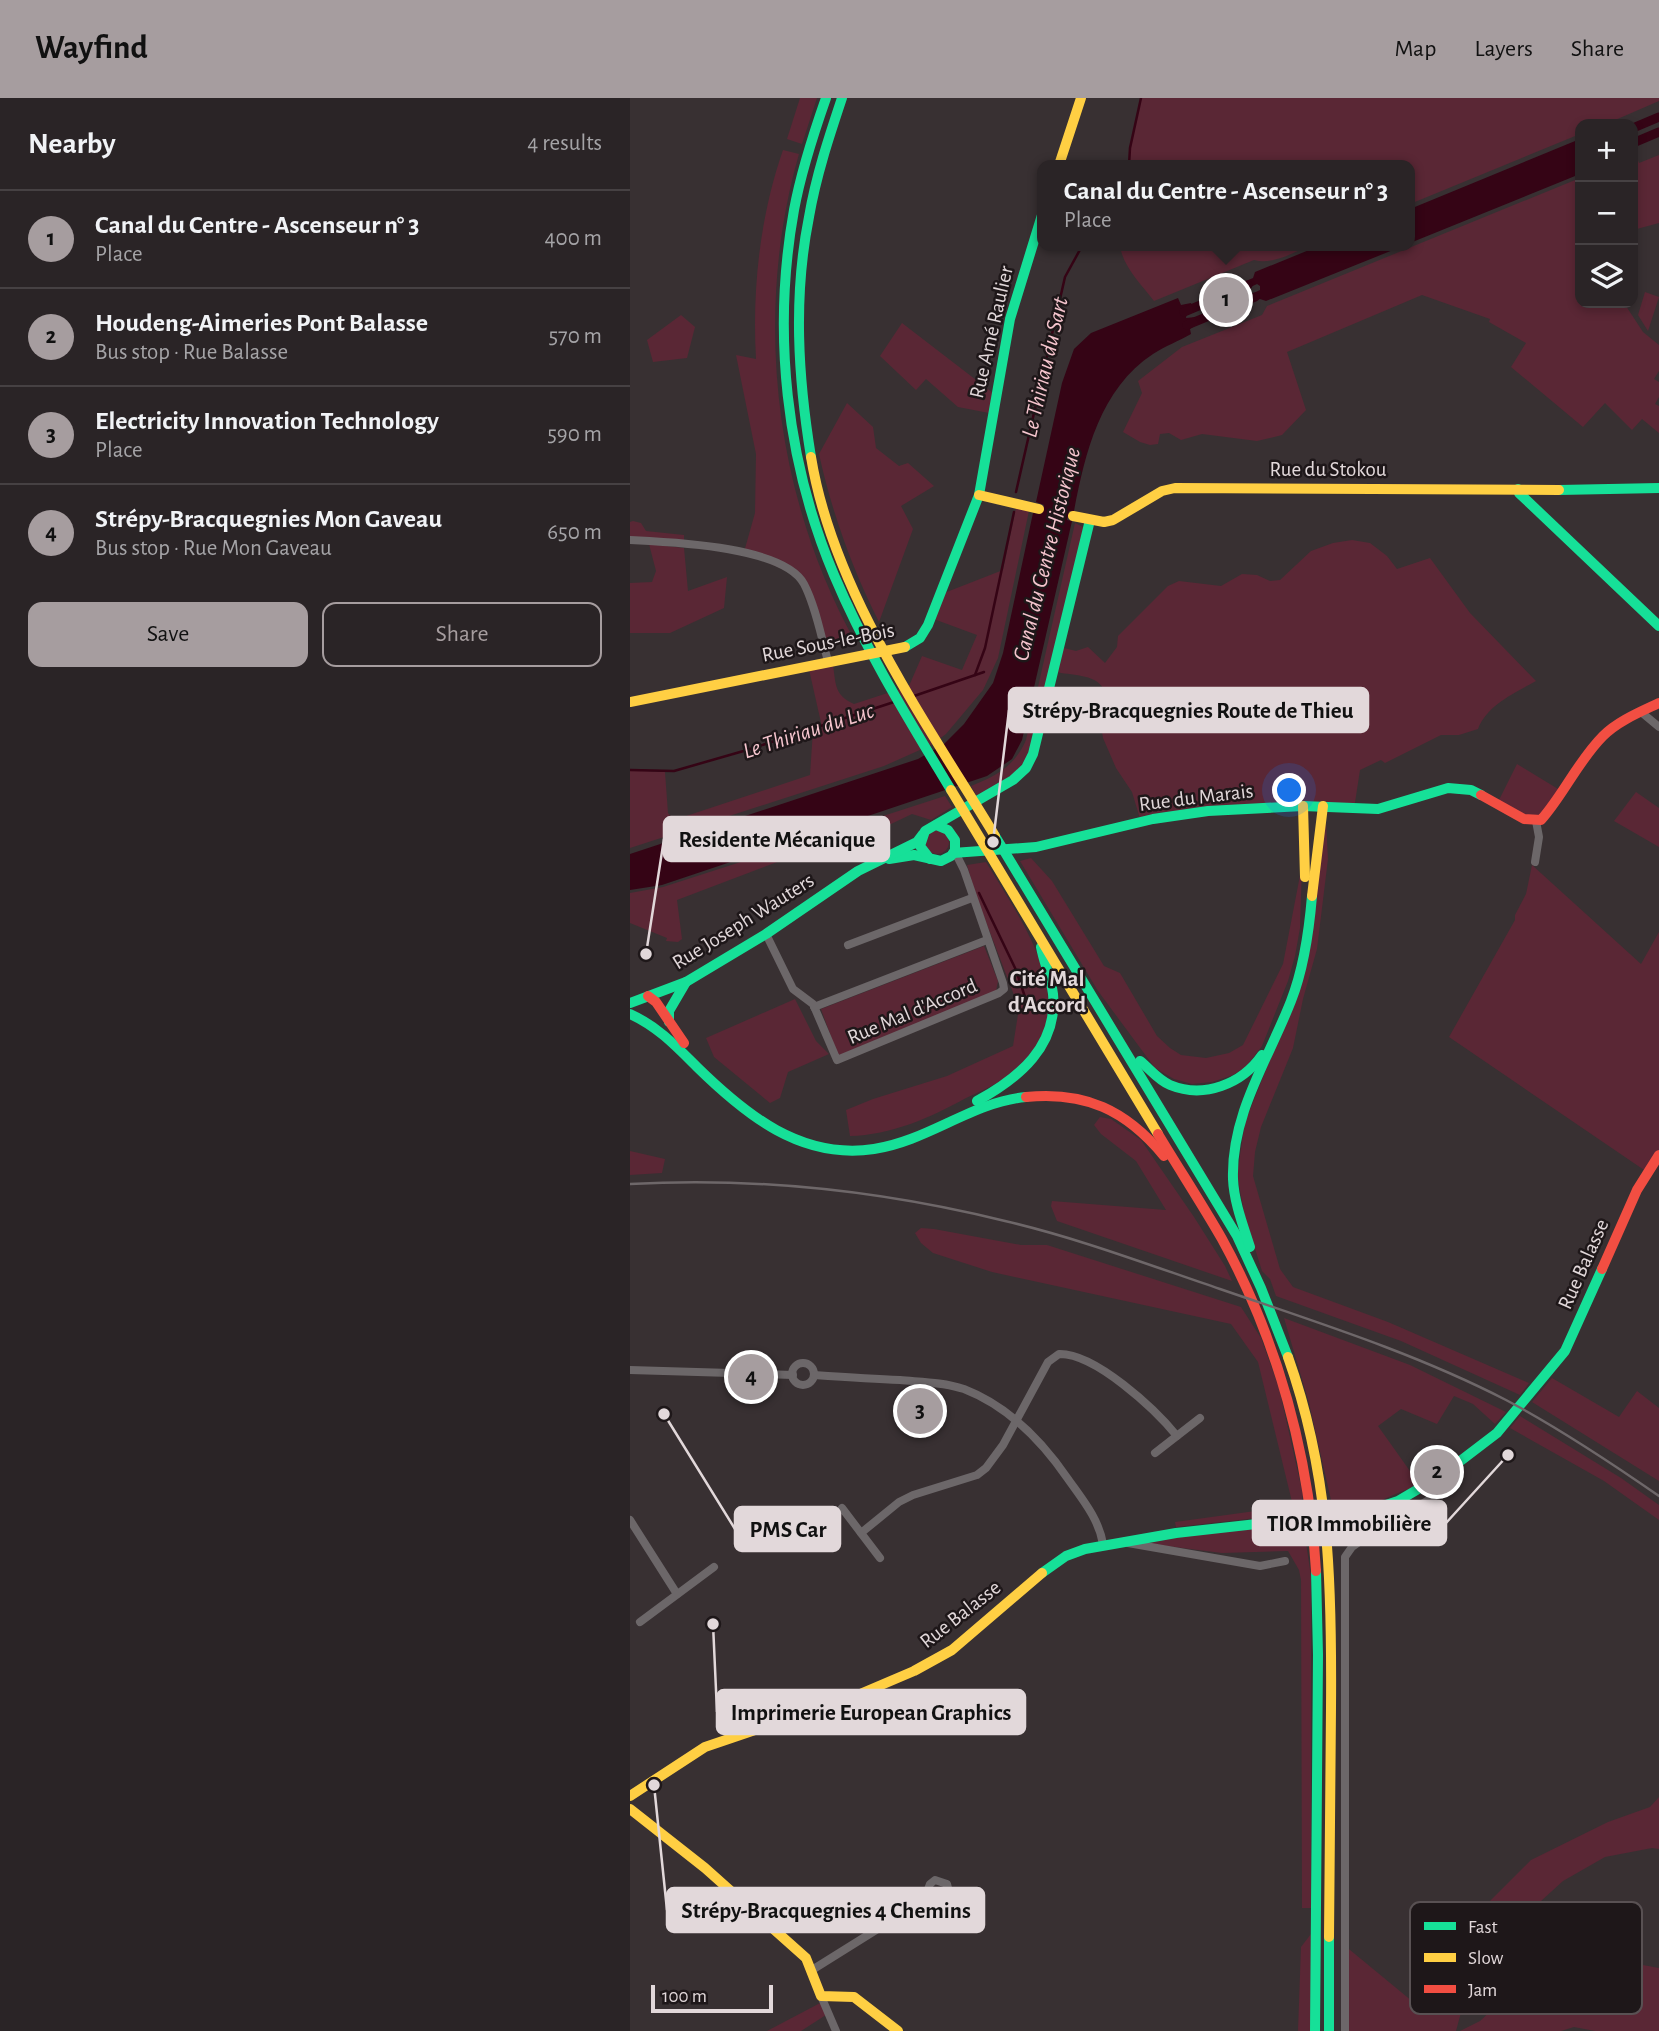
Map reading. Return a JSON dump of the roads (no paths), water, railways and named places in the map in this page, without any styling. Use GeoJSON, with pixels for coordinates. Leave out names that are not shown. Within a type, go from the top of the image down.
{"type":"FeatureCollection","features":[{"type":"Feature","properties":{"kind":"main road"},"geometry":{"type":"LineString","coordinates":[[826,98],[806,157],[793,215],[783,297],[788,404],[802,480],[825,553],[860,631],[896,698],[1179,1167],[1237,1269],[1263,1329],[1290,1408],[1309,1503],[1318,1630],[1315,2031]]}},
{"type":"Feature","properties":{"kind":"main road"},"geometry":{"type":"LineString","coordinates":[[842,98],[823,150],[807,218],[798,296],[798,365],[807,440],[825,515],[851,583],[909,693],[1237,1236],[1280,1335],[1304,1405],[1323,1501],[1332,1629],[1329,2031]]}},
{"type":"Feature","properties":{"kind":"main road"},"geometry":{"type":"LineString","coordinates":[[1061,160],[1081,98]]}},
{"type":"Feature","properties":{"kind":"main road","name":"Rue Amé Raulier"},"geometry":{"type":"LineString","coordinates":[[985,460],[1010,319],[1037,231]]}},
{"type":"Feature","properties":{"kind":"main road","name":"Rue Sous-le-Bois"},"geometry":{"type":"LineString","coordinates":[[630,702],[904,648],[920,638],[928,625],[979,495],[985,460]]}},
{"type":"Feature","properties":{"kind":"main road","name":"Rue du Stokou"},"geometry":{"type":"LineString","coordinates":[[1090,520],[1114,520],[1162,491],[1175,488],[1659,488]]}},
{"type":"Feature","properties":{"kind":"main road"},"geometry":{"type":"LineString","coordinates":[[1524,488],[1519,494],[1659,626]]}},
{"type":"Feature","properties":{"kind":"main road"},"geometry":{"type":"LineString","coordinates":[[979,495],[1035,508]]}},
{"type":"Feature","properties":{"kind":"main road"},"geometry":{"type":"LineString","coordinates":[[966,808],[955,826],[953,848],[940,861],[930,859],[920,846],[925,831],[1013,780],[1026,768],[1034,754],[1090,520],[1073,516]]}},
{"type":"Feature","properties":{"kind":"main road"},"geometry":{"type":"LineString","coordinates":[[1536,821],[1541,820],[1550,810],[1605,734],[1659,703]]}},
{"type":"Feature","properties":{"kind":"main road","name":"Rue du Marais"},"geometry":{"type":"LineString","coordinates":[[953,848],[979,851],[1045,846],[1168,817],[1228,810],[1303,806],[1378,809],[1436,791],[1461,788],[1489,799],[1524,819],[1536,821]]}},
{"type":"Feature","properties":{"kind":"main road"},"geometry":{"type":"LineString","coordinates":[[1127,1052],[1160,1080],[1172,1086],[1196,1090],[1210,1089],[1237,1080],[1249,1073],[1260,1059],[1293,976],[1301,937],[1306,881],[1303,806]]}},
{"type":"Feature","properties":{"kind":"main road"},"geometry":{"type":"LineString","coordinates":[[1256,1275],[1235,1194],[1234,1151],[1244,1112],[1299,978],[1308,938],[1323,806]]}},
{"type":"Feature","properties":{"kind":"main road"},"geometry":{"type":"LineString","coordinates":[[936,825],[946,827],[953,848]]}},
{"type":"Feature","properties":{"kind":"main road","name":"Rue Joseph Wauters"},"geometry":{"type":"LineString","coordinates":[[630,1003],[686,982],[766,934],[872,864],[917,842],[925,831]]}},
{"type":"Feature","properties":{"kind":"main road","name":"Rue Joseph Wauters"},"geometry":{"type":"LineString","coordinates":[[872,864],[916,855],[930,859]]}},
{"type":"Feature","properties":{"kind":"main road"},"geometry":{"type":"LineString","coordinates":[[648,996],[656,1002],[678,1037],[735,1095],[768,1120],[801,1136],[824,1142],[849,1144],[884,1139],[937,1120],[997,1091],[1034,1061],[1049,1032],[1053,1013],[1053,995],[1042,955],[1040,936]]}},
{"type":"Feature","properties":{"kind":"main road"},"geometry":{"type":"LineString","coordinates":[[669,1022],[669,1011],[686,982]]}},
{"type":"Feature","properties":{"kind":"main road"},"geometry":{"type":"LineString","coordinates":[[648,996],[654,1025]]}},
{"type":"Feature","properties":{"kind":"main road"},"geometry":{"type":"LineString","coordinates":[[630,1014],[654,1025],[746,1114],[781,1136],[812,1147],[847,1151],[886,1146],[940,1127],[989,1104],[1030,1094],[1058,1094],[1102,1105],[1120,1115],[1138,1127],[1164,1157],[1179,1167]]}},
{"type":"Feature","properties":{"kind":"main road","name":"Rue Balasse"},"geometry":{"type":"LineString","coordinates":[[630,1796],[705,1747],[853,1697],[936,1661],[953,1650],[1043,1572],[1066,1556],[1103,1544],[1176,1532],[1365,1511],[1398,1501],[1442,1475],[1484,1444],[1503,1426],[1565,1351],[1637,1190],[1659,1155]]}},
{"type":"Feature","properties":{"kind":"main road"},"geometry":{"type":"LineString","coordinates":[[630,1809],[705,1868],[806,1958],[821,1996],[831,1998],[846,1994],[853,1997],[898,2031]]}},
{"type":"Feature","properties":{"kind":"street"},"geometry":{"type":"LineString","coordinates":[[630,540],[736,550],[777,562],[790,569],[804,584],[828,662]]}},
{"type":"Feature","properties":{"kind":"street"},"geometry":{"type":"LineString","coordinates":[[1641,712],[1659,727]]}},
{"type":"Feature","properties":{"kind":"street"},"geometry":{"type":"LineString","coordinates":[[1535,862],[1539,837],[1536,821]]}},
{"type":"Feature","properties":{"kind":"street"},"geometry":{"type":"LineString","coordinates":[[953,848],[954,859],[964,870]]}},
{"type":"Feature","properties":{"kind":"street"},"geometry":{"type":"LineString","coordinates":[[964,870],[965,859],[979,851]]}},
{"type":"Feature","properties":{"kind":"street","name":"Rue Mal d'Accord"},"geometry":{"type":"LineString","coordinates":[[766,934],[797,994],[810,1000],[814,1007],[837,1060],[846,1058],[1004,989],[964,870]]}},
{"type":"Feature","properties":{"kind":"street"},"geometry":{"type":"LineString","coordinates":[[848,945],[972,898]]}},
{"type":"Feature","properties":{"kind":"street","name":"Rue Mal d'Accord"},"geometry":{"type":"LineString","coordinates":[[814,1007],[987,940]]}},
{"type":"Feature","properties":{"kind":"street"},"geometry":{"type":"LineString","coordinates":[[861,1533],[913,1494],[977,1475],[1003,1446],[1048,1362],[1059,1354],[1066,1354],[1106,1373],[1133,1391],[1177,1436]]}},
{"type":"Feature","properties":{"kind":"street"},"geometry":{"type":"LineString","coordinates":[[803,1363],[810,1365],[814,1375],[812,1381],[805,1385],[795,1382],[793,1375],[794,1368],[803,1363]]}},
{"type":"Feature","properties":{"kind":"street"},"geometry":{"type":"LineString","coordinates":[[630,1370],[793,1375]]}},
{"type":"Feature","properties":{"kind":"street"},"geometry":{"type":"LineString","coordinates":[[814,1375],[948,1385],[978,1396],[1016,1419],[1034,1436],[1062,1470],[1096,1521],[1103,1544]]}},
{"type":"Feature","properties":{"kind":"street"},"geometry":{"type":"LineString","coordinates":[[1156,1453],[1200,1418]]}},
{"type":"Feature","properties":{"kind":"street"},"geometry":{"type":"LineString","coordinates":[[1345,2031],[1345,1557],[1352,1547],[1362,1540],[1437,1495],[1442,1475]]}},
{"type":"Feature","properties":{"kind":"street"},"geometry":{"type":"LineString","coordinates":[[842,1508],[880,1558]]}},
{"type":"Feature","properties":{"kind":"street"},"geometry":{"type":"LineString","coordinates":[[630,1520],[677,1594]]}},
{"type":"Feature","properties":{"kind":"street","name":"Rue Balasse"},"geometry":{"type":"LineString","coordinates":[[1118,1542],[1260,1566],[1285,1561]]}},
{"type":"Feature","properties":{"kind":"street"},"geometry":{"type":"LineString","coordinates":[[640,1622],[714,1567]]}},
{"type":"Feature","properties":{"kind":"street"},"geometry":{"type":"LineString","coordinates":[[812,1970],[924,1900]]}},
{"type":"Feature","properties":{"kind":"street"},"geometry":{"type":"LineString","coordinates":[[821,1996],[836,2031]]}},
{"type":"Feature","properties":{"kind":"water"},"geometry":{"type":"Polygon","coordinates":[[[1575,141],[1575,176],[1415,241],[1415,207],[1575,141]]]}},
{"type":"Feature","properties":{"kind":"water"},"geometry":{"type":"Polygon","coordinates":[[[1307,251],[1391,251],[1266,301],[1260,299],[1246,305],[1243,298],[1260,290],[1260,286],[1257,284],[1240,292],[1237,285],[1253,278],[1255,272],[1307,251]]]}},
{"type":"Feature","properties":{"kind":"water"},"geometry":{"type":"Polygon","coordinates":[[[1178,298],[1181,305],[1191,303],[1193,310],[1187,313],[1186,318],[1196,317],[1199,323],[1190,329],[1191,334],[1162,348],[1135,368],[1108,404],[1090,445],[1074,511],[1069,511],[1067,520],[1072,521],[1022,740],[1012,759],[987,776],[662,885],[630,890],[630,854],[918,759],[944,744],[964,724],[993,683],[1003,653],[1033,513],[1041,514],[1044,505],[1036,502],[1062,383],[1074,349],[1091,333],[1178,298]]]}},
{"type":"Feature","properties":{"kind":"waterway","name":"Le Thiriau du Sart"},"geometry":{"type":"LineString","coordinates":[[1129,160],[1141,98]]}},
{"type":"Feature","properties":{"kind":"waterway","name":"Canal du Centre Historique"},"geometry":{"type":"LineString","coordinates":[[1638,126],[1659,117]]}},
{"type":"Feature","properties":{"kind":"waterway","name":"Canal du Centre Historique"},"geometry":{"type":"LineString","coordinates":[[1638,141],[1659,132]]}},
{"type":"Feature","properties":{"kind":"waterway","name":"Le Thiriau du Sart"},"geometry":{"type":"LineString","coordinates":[[1016,492],[1065,277],[1079,251]]}},
{"type":"Feature","properties":{"kind":"waterway","name":"Canal du Centre Historique"},"geometry":{"type":"LineString","coordinates":[[1184,312],[1248,285]]}},
{"type":"Feature","properties":{"kind":"waterway","name":"Canal du Centre Historique"},"geometry":{"type":"LineString","coordinates":[[1187,325],[1255,297]]}},
{"type":"Feature","properties":{"kind":"waterway"},"geometry":{"type":"LineString","coordinates":[[975,675],[985,648],[1014,512]]}},
{"type":"Feature","properties":{"kind":"waterway","name":"Le Thiriau du Luc"},"geometry":{"type":"LineString","coordinates":[[914,696],[984,672]]}},
{"type":"Feature","properties":{"kind":"waterway","name":"Le Thiriau du Luc"},"geometry":{"type":"LineString","coordinates":[[630,770],[674,771],[894,702]]}},
{"type":"Feature","properties":{"kind":"waterway"},"geometry":{"type":"LineString","coordinates":[[979,893],[1016,970],[1026,1000]]}},
{"type":"Feature","properties":{"kind":"railway"},"geometry":{"type":"LineString","coordinates":[[630,1184],[725,1183],[866,1194],[959,1211],[1059,1235],[1329,1326],[1436,1367],[1545,1422],[1659,1496]]}},
{"type":"Feature","properties":{"kind":"place","name":"Canal du Centre - Ascenseur n° 3"},"geometry":{"type":"Point","coordinates":[1226,300]}},
{"type":"Feature","properties":{"kind":"place","name":"Strépy-Bracquegnies Route de Thieu"},"geometry":{"type":"Point","coordinates":[993,842]}},
{"type":"Feature","properties":{"kind":"place","name":"Residente Mécanique"},"geometry":{"type":"Point","coordinates":[646,954]}},
{"type":"Feature","properties":{"kind":"place","name":"Strépy-Bracquegnies Mon Gaveau"},"geometry":{"type":"Point","coordinates":[751,1377]}},
{"type":"Feature","properties":{"kind":"place","name":"Electricity Innovation Technology"},"geometry":{"type":"Point","coordinates":[920,1411]}},
{"type":"Feature","properties":{"kind":"place","name":"PMS Car"},"geometry":{"type":"Point","coordinates":[664,1414]}},
{"type":"Feature","properties":{"kind":"place","name":"TIOR Immobilière"},"geometry":{"type":"Point","coordinates":[1508,1455]}},
{"type":"Feature","properties":{"kind":"place","name":"Houdeng-Aimeries Pont Balasse"},"geometry":{"type":"Point","coordinates":[1437,1472]}},
{"type":"Feature","properties":{"kind":"place","name":"Imprimerie European Graphics"},"geometry":{"type":"Point","coordinates":[713,1624]}},
{"type":"Feature","properties":{"kind":"place","name":"Strépy-Bracquegnies 4 Chemins"},"geometry":{"type":"Point","coordinates":[654,1785]}},
{"type":"Feature","properties":{"kind":"district","name":"Cité Mal d'Accord"},"geometry":{"type":"Point","coordinates":[1047,991]}}]}
